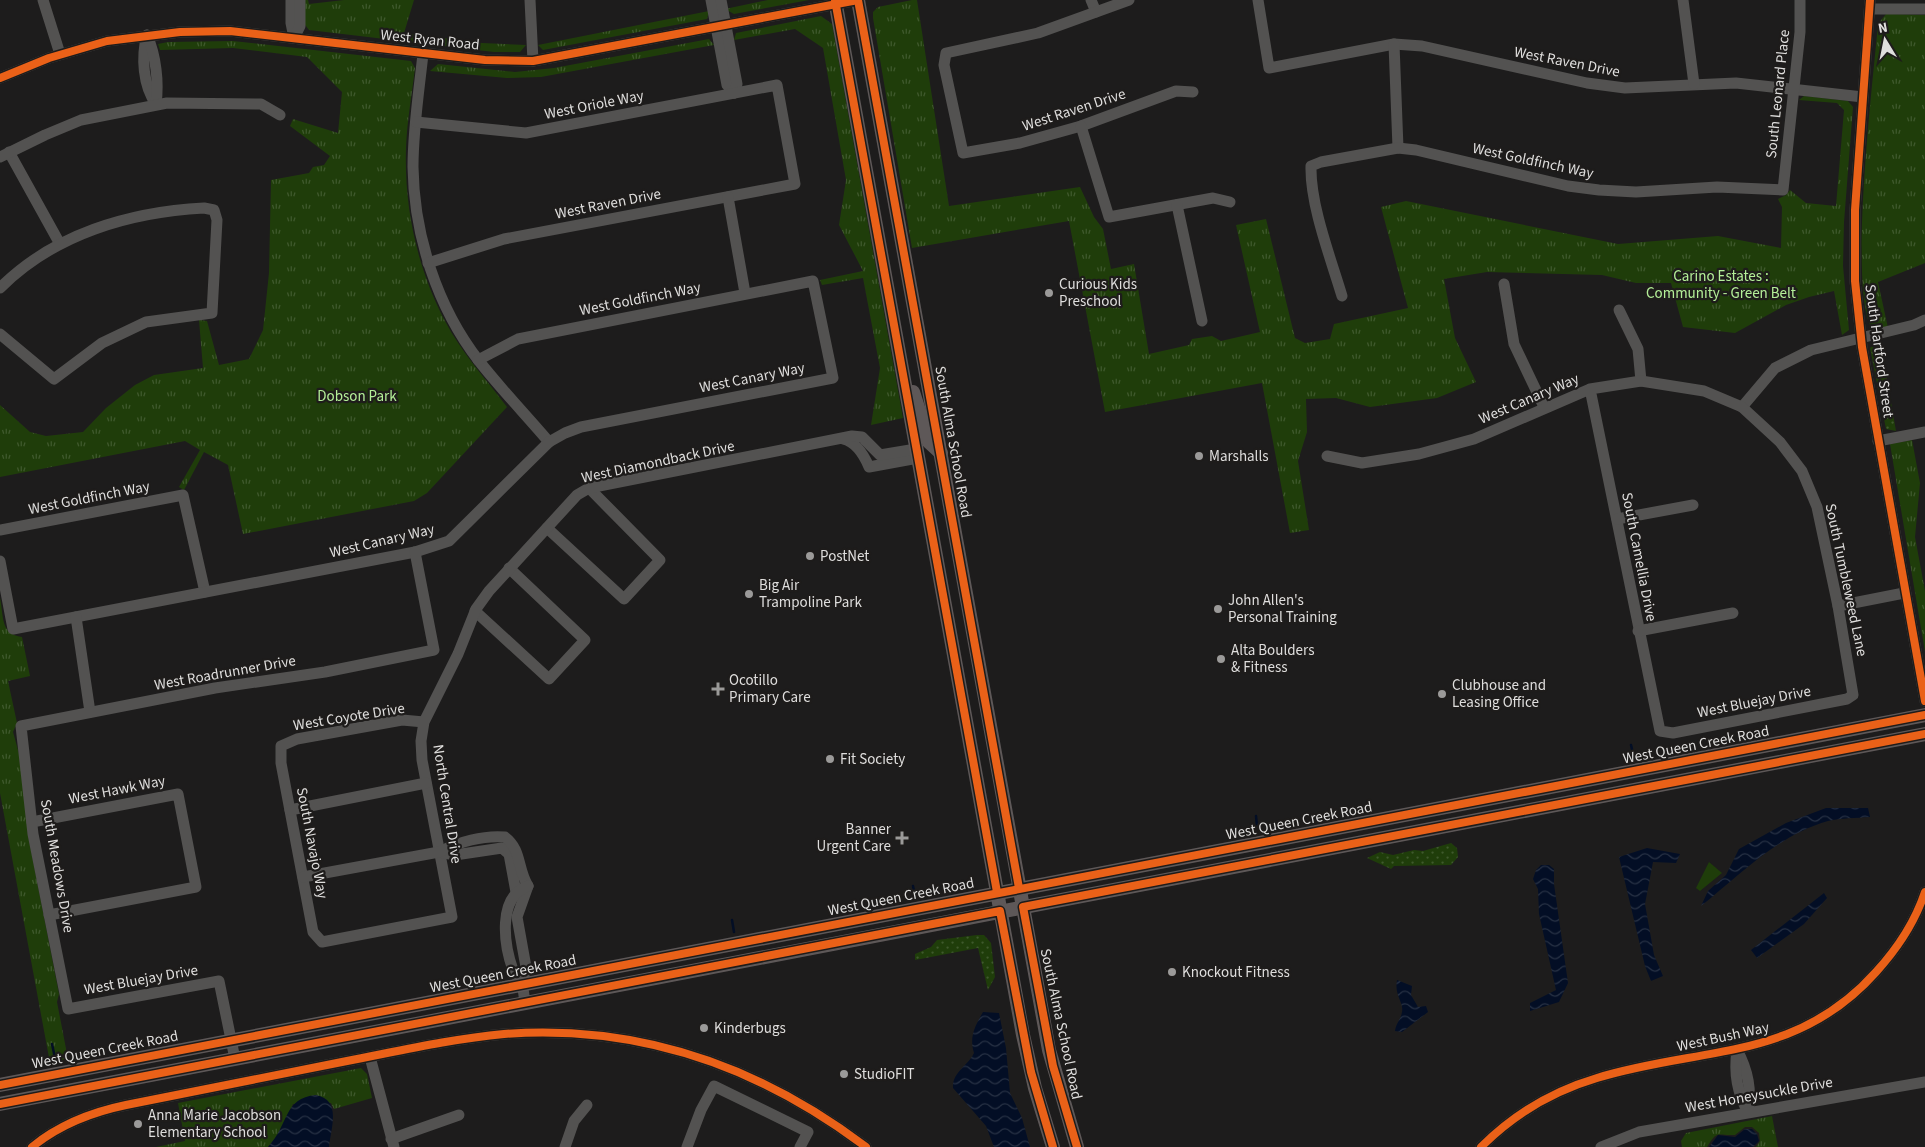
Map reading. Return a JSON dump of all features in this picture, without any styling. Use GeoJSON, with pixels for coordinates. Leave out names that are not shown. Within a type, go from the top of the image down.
{"type":"FeatureCollection","features":[{"type":"Feature","properties":{"kind":"main road","name":"South Alma School Road"},"geometry":{"type":"LineString","coordinates":[[858,0],[1051,1058],[1077,1147]]}},
{"type":"Feature","properties":{"kind":"main road"},"geometry":{"type":"LineString","coordinates":[[835,2],[1000,911],[1031,1072],[1053,1147]]}},
{"type":"Feature","properties":{"kind":"main road"},"geometry":{"type":"LineString","coordinates":[[901,368],[914,395],[929,442],[941,453]]}},
{"type":"Feature","properties":{"kind":"main road","name":"West Queen Creek Road"},"geometry":{"type":"LineString","coordinates":[[0,1085],[1925,715]]}},
{"type":"Feature","properties":{"kind":"main road"},"geometry":{"type":"LineString","coordinates":[[0,1104],[1925,734]]}},
{"type":"Feature","properties":{"kind":"main road"},"geometry":{"type":"LineString","coordinates":[[1140,885],[1141,878],[1145,873],[1180,864],[1215,851]]}},
{"type":"Feature","properties":{"kind":"street"},"geometry":{"type":"LineString","coordinates":[[43,0],[60,54]]}},
{"type":"Feature","properties":{"kind":"street"},"geometry":{"type":"LineString","coordinates":[[291,0],[291,23],[294,38]]}},
{"type":"Feature","properties":{"kind":"street"},"geometry":{"type":"LineString","coordinates":[[294,38],[300,26],[300,0]]}},
{"type":"Feature","properties":{"kind":"street"},"geometry":{"type":"LineString","coordinates":[[530,0],[533,61]]}},
{"type":"Feature","properties":{"kind":"street"},"geometry":{"type":"LineString","coordinates":[[711,0],[721,26],[737,84],[734,93]]}},
{"type":"Feature","properties":{"kind":"street"},"geometry":{"type":"LineString","coordinates":[[721,0],[721,26]]}},
{"type":"Feature","properties":{"kind":"street","name":"West Ryan Road"},"geometry":{"type":"LineString","coordinates":[[0,78],[60,54],[107,41],[180,32],[230,31],[492,61],[533,61],[721,26],[835,2],[858,0]]}},
{"type":"Feature","properties":{"kind":"street"},"geometry":{"type":"LineString","coordinates":[[1091,0],[1096,12],[1129,0]]}},
{"type":"Feature","properties":{"kind":"street","name":"West Raven Drive"},"geometry":{"type":"LineString","coordinates":[[1258,0],[1269,68],[1394,44],[1422,46],[1587,84],[1626,88],[1694,84],[1736,84],[1863,97]]}},
{"type":"Feature","properties":{"kind":"street"},"geometry":{"type":"LineString","coordinates":[[1682,0],[1694,84]]}},
{"type":"Feature","properties":{"kind":"street","name":"South Leonard Place"},"geometry":{"type":"LineString","coordinates":[[1782,190],[1795,89],[1800,32],[1800,0]]}},
{"type":"Feature","properties":{"kind":"street"},"geometry":{"type":"LineString","coordinates":[[1870,4],[1925,10]]}},
{"type":"Feature","properties":{"kind":"street","name":"South Hartford Street"},"geometry":{"type":"LineString","coordinates":[[1870,4],[1855,210],[1855,281],[1860,338],[1904,593],[1925,701]]}},
{"type":"Feature","properties":{"kind":"street","name":"West Raven Drive"},"geometry":{"type":"LineString","coordinates":[[1096,12],[1038,33],[946,54],[944,65],[963,152],[1020,143],[1081,126],[1176,91],[1192,92]]}},
{"type":"Feature","properties":{"kind":"street"},"geometry":{"type":"LineString","coordinates":[[147,35],[153,48],[158,91],[156,104]]}},
{"type":"Feature","properties":{"kind":"street"},"geometry":{"type":"LineString","coordinates":[[1394,44],[1398,148]]}},
{"type":"Feature","properties":{"kind":"street"},"geometry":{"type":"LineString","coordinates":[[423,54],[413,166],[415,204],[428,263],[450,316],[478,360],[548,442]]}},
{"type":"Feature","properties":{"kind":"street","name":"West Oriole Way"},"geometry":{"type":"LineString","coordinates":[[416,122],[526,133],[776,85],[795,184]]}},
{"type":"Feature","properties":{"kind":"street"},"geometry":{"type":"LineString","coordinates":[[60,244],[4,155],[81,120],[156,104],[211,102],[261,104],[280,115]]}},
{"type":"Feature","properties":{"kind":"street"},"geometry":{"type":"LineString","coordinates":[[1081,126],[1109,217],[1212,198],[1230,202]]}},
{"type":"Feature","properties":{"kind":"street","name":"West Goldfinch Way"},"geometry":{"type":"LineString","coordinates":[[1342,296],[1323,230],[1311,177],[1311,166],[1321,162],[1398,148],[1416,150],[1568,186],[1599,190],[1636,192],[1717,187],[1782,190]]}},
{"type":"Feature","properties":{"kind":"street","name":"West Raven Drive"},"geometry":{"type":"LineString","coordinates":[[428,263],[504,239],[795,184]]}},
{"type":"Feature","properties":{"kind":"street"},"geometry":{"type":"LineString","coordinates":[[728,197],[745,293]]}},
{"type":"Feature","properties":{"kind":"street"},"geometry":{"type":"LineString","coordinates":[[1177,205],[1202,321]]}},
{"type":"Feature","properties":{"kind":"street"},"geometry":{"type":"LineString","coordinates":[[0,288],[12,276],[60,244],[110,223],[140,214],[169,210],[204,208],[214,210],[217,220],[212,312],[146,322],[102,343],[54,379],[0,334]]}},
{"type":"Feature","properties":{"kind":"street","name":"West Goldfinch Way"},"geometry":{"type":"LineString","coordinates":[[478,360],[518,339],[813,281],[833,378]]}},
{"type":"Feature","properties":{"kind":"street"},"geometry":{"type":"LineString","coordinates":[[1504,284],[1514,344],[1544,408]]}},
{"type":"Feature","properties":{"kind":"street"},"geometry":{"type":"LineString","coordinates":[[1618,310],[1638,350],[1641,381]]}},
{"type":"Feature","properties":{"kind":"street"},"geometry":{"type":"LineString","coordinates":[[1742,407],[1776,368],[1811,350],[1914,325],[1925,320]]}},
{"type":"Feature","properties":{"kind":"street","name":"West Canary Way"},"geometry":{"type":"LineString","coordinates":[[0,561],[13,629],[415,552],[449,541],[548,442],[564,433],[581,427],[833,378]]}},
{"type":"Feature","properties":{"kind":"street","name":"West Canary Way"},"geometry":{"type":"LineString","coordinates":[[1327,456],[1362,463],[1419,454],[1474,440],[1590,389],[1641,381],[1704,391],[1742,407]]}},
{"type":"Feature","properties":{"kind":"street","name":"South Camellia Drive"},"geometry":{"type":"LineString","coordinates":[[1590,389],[1660,731]]}},
{"type":"Feature","properties":{"kind":"street","name":"South Tumbleweed Lane"},"geometry":{"type":"LineString","coordinates":[[1742,407],[1780,442],[1802,470],[1817,507],[1838,606],[1853,695]]}},
{"type":"Feature","properties":{"kind":"street"},"geometry":{"type":"LineString","coordinates":[[1878,441],[1925,432]]}},
{"type":"Feature","properties":{"kind":"street","name":"West Diamondback Drive"},"geometry":{"type":"LineString","coordinates":[[450,670],[475,611],[489,591],[577,494],[589,488],[843,439],[848,440],[862,452],[869,467],[917,453]]}},
{"type":"Feature","properties":{"kind":"street"},"geometry":{"type":"LineString","coordinates":[[546,528],[624,599],[660,560],[589,488]]}},
{"type":"Feature","properties":{"kind":"street","name":"West Goldfinch Way"},"geometry":{"type":"LineString","coordinates":[[0,530],[183,495],[205,592]]}},
{"type":"Feature","properties":{"kind":"street"},"geometry":{"type":"LineString","coordinates":[[1617,519],[1693,506]]}},
{"type":"Feature","properties":{"kind":"street","name":"West Roadrunner Drive"},"geometry":{"type":"LineString","coordinates":[[21,726],[434,650],[415,552]]}},
{"type":"Feature","properties":{"kind":"street"},"geometry":{"type":"LineString","coordinates":[[475,611],[549,679],[585,640],[509,568]]}},
{"type":"Feature","properties":{"kind":"street"},"geometry":{"type":"LineString","coordinates":[[1838,606],[1904,593]]}},
{"type":"Feature","properties":{"kind":"street"},"geometry":{"type":"LineString","coordinates":[[1638,630],[1733,613]]}},
{"type":"Feature","properties":{"kind":"street"},"geometry":{"type":"LineString","coordinates":[[76,617],[90,712]]}},
{"type":"Feature","properties":{"kind":"street","name":"North Central Drive"},"geometry":{"type":"LineString","coordinates":[[322,942],[452,917],[421,751],[424,722],[450,670]]}},
{"type":"Feature","properties":{"kind":"street","name":"West Bluejay Drive"},"geometry":{"type":"LineString","coordinates":[[1660,731],[1673,733],[1847,699],[1853,695]]}},
{"type":"Feature","properties":{"kind":"street","name":"West Coyote Drive"},"geometry":{"type":"LineString","coordinates":[[280,746],[297,739],[402,720],[424,722]]}},
{"type":"Feature","properties":{"kind":"street","name":"South Meadows Drive"},"geometry":{"type":"LineString","coordinates":[[21,726],[32,822],[68,1009]]}},
{"type":"Feature","properties":{"kind":"street","name":"South Navajo Way"},"geometry":{"type":"LineString","coordinates":[[280,746],[281,763],[313,932],[322,942]]}},
{"type":"Feature","properties":{"kind":"street"},"geometry":{"type":"LineString","coordinates":[[290,810],[426,783]]}},
{"type":"Feature","properties":{"kind":"street","name":"West Hawk Way"},"geometry":{"type":"LineString","coordinates":[[32,822],[178,794],[196,887],[49,915]]}},
{"type":"Feature","properties":{"kind":"street"},"geometry":{"type":"LineString","coordinates":[[303,877],[440,852],[452,845],[496,836],[505,837],[518,850],[524,878],[528,886],[517,917],[526,966],[522,985],[525,1003]]}},
{"type":"Feature","properties":{"kind":"street"},"geometry":{"type":"LineString","coordinates":[[440,852],[455,855],[502,848],[509,854],[516,892]]}},
{"type":"Feature","properties":{"kind":"street"},"geometry":{"type":"LineString","coordinates":[[522,985],[513,970],[505,923],[510,899],[516,892],[528,886]]}},
{"type":"Feature","properties":{"kind":"street","name":"West Bush Way"},"geometry":{"type":"LineString","coordinates":[[1481,1147],[1529,1108],[1572,1086],[1624,1071],[1766,1043],[1804,1028],[1826,1016],[1851,997],[1871,978],[1897,947],[1916,915],[1925,892]]}},
{"type":"Feature","properties":{"kind":"street","name":"West Bluejay Drive"},"geometry":{"type":"LineString","coordinates":[[68,1009],[219,981],[231,1040]]}},
{"type":"Feature","properties":{"kind":"street"},"geometry":{"type":"LineString","coordinates":[[32,1147],[67,1125],[113,1108],[457,1040],[521,1033],[583,1034],[637,1041],[696,1056],[756,1078],[813,1109],[866,1147]]}},
{"type":"Feature","properties":{"kind":"street"},"geometry":{"type":"LineString","coordinates":[[231,1040],[235,1058]]}},
{"type":"Feature","properties":{"kind":"street"},"geometry":{"type":"LineString","coordinates":[[1737,1050],[1746,1065],[1751,1097],[1748,1112]]}},
{"type":"Feature","properties":{"kind":"street"},"geometry":{"type":"LineString","coordinates":[[370,1057],[392,1143],[459,1115]]}},
{"type":"Feature","properties":{"kind":"street","name":"West Honeysuckle Drive"},"geometry":{"type":"LineString","coordinates":[[1601,1147],[1639,1132],[1925,1082]]}},
{"type":"Feature","properties":{"kind":"street"},"geometry":{"type":"LineString","coordinates":[[687,1147],[700,1110],[714,1086],[808,1132],[800,1147]]}},
{"type":"Feature","properties":{"kind":"street"},"geometry":{"type":"LineString","coordinates":[[565,1147],[574,1121],[587,1106]]}},
{"type":"Feature","properties":{"kind":"green space"},"geometry":{"type":"Polygon","coordinates":[[[303,0],[308,0],[309,4],[344,0],[414,0],[404,33],[482,43],[526,45],[520,52],[494,52],[309,30],[303,22],[303,0]]]}},
{"type":"Feature","properties":{"kind":"green space"},"geometry":{"type":"Polygon","coordinates":[[[768,0],[809,0],[734,14],[725,9],[768,0]]]}},
{"type":"Feature","properties":{"kind":"green space","name":"Carino Estates : Community - Green Belt"},"geometry":{"type":"Polygon","coordinates":[[[917,0],[949,206],[1080,187],[1094,217],[1103,229],[1111,269],[1134,264],[1149,354],[1189,345],[1192,339],[1212,336],[1221,341],[1260,332],[1236,225],[1266,219],[1295,338],[1305,343],[1330,339],[1334,324],[1408,308],[1381,207],[1406,201],[1618,244],[1718,236],[1781,248],[1782,207],[1778,199],[1786,195],[1790,190],[1806,203],[1836,206],[1844,110],[1837,103],[1799,100],[1804,96],[1848,101],[1853,107],[1844,222],[1843,266],[1849,330],[1842,335],[1834,291],[1786,305],[1735,333],[1683,327],[1671,283],[1636,283],[1602,275],[1487,272],[1444,279],[1455,338],[1476,382],[1437,398],[1370,407],[1336,398],[1306,399],[1307,432],[1298,461],[1309,530],[1290,533],[1262,383],[1105,412],[1069,221],[912,248],[873,12],[878,7],[917,0]]]}},
{"type":"Feature","properties":{"kind":"green space"},"geometry":{"type":"Polygon","coordinates":[[[709,11],[707,19],[543,50],[538,45],[709,11]]]}},
{"type":"Feature","properties":{"kind":"green space"},"geometry":{"type":"Polygon","coordinates":[[[1886,14],[1925,15],[1925,263],[1878,282],[1888,328],[1874,331],[1866,311],[1862,278],[1862,234],[1864,185],[1878,24],[1886,14]]]}},
{"type":"Feature","properties":{"kind":"green space"},"geometry":{"type":"Polygon","coordinates":[[[821,16],[832,24],[903,418],[871,425],[880,368],[863,278],[822,285],[820,280],[863,271],[839,225],[846,180],[823,48],[795,29],[734,40],[736,33],[821,16]]]}},
{"type":"Feature","properties":{"kind":"green space"},"geometry":{"type":"Polygon","coordinates":[[[709,39],[714,45],[541,77],[507,78],[430,71],[438,64],[515,72],[554,68],[709,39]]]}},
{"type":"Feature","properties":{"kind":"green space","name":"Dobson Park"},"geometry":{"type":"Polygon","coordinates":[[[233,41],[411,61],[415,68],[407,128],[407,192],[414,237],[420,259],[435,301],[451,332],[507,407],[427,493],[414,501],[243,534],[228,465],[204,452],[184,490],[179,487],[200,450],[185,441],[0,477],[0,405],[30,432],[46,436],[83,432],[106,408],[135,385],[154,375],[203,368],[199,320],[207,321],[219,365],[249,359],[263,330],[269,273],[271,180],[309,173],[313,167],[324,165],[330,156],[290,126],[293,119],[338,133],[342,92],[307,57],[233,48],[160,50],[158,44],[168,42],[233,41]]]}},
{"type":"Feature","properties":{"kind":"green space"},"geometry":{"type":"Polygon","coordinates":[[[1880,340],[1896,431],[1886,429],[1870,348],[1880,340]]]}},
{"type":"Feature","properties":{"kind":"green space"},"geometry":{"type":"Polygon","coordinates":[[[1912,440],[1920,483],[1915,537],[1925,591],[1925,652],[1890,444],[1912,440]]]}},
{"type":"Feature","properties":{"kind":"green space"},"geometry":{"type":"Polygon","coordinates":[[[0,598],[6,628],[15,635],[22,637],[30,676],[8,681],[17,723],[13,732],[23,768],[28,835],[59,994],[57,1002],[68,1059],[50,1063],[0,793],[0,598]]]}},
{"type":"Feature","properties":{"kind":"green space"},"geometry":{"type":"Polygon","coordinates":[[[1451,843],[1457,848],[1458,857],[1451,865],[1394,866],[1391,869],[1367,858],[1380,852],[1393,855],[1414,850],[1423,851],[1451,843]]]}},
{"type":"Feature","properties":{"kind":"green space"},"geometry":{"type":"Polygon","coordinates":[[[1709,862],[1722,873],[1700,891],[1696,888],[1709,862]]]}},
{"type":"Feature","properties":{"kind":"green space"},"geometry":{"type":"Polygon","coordinates":[[[984,935],[991,943],[995,977],[988,990],[978,948],[915,960],[915,954],[931,947],[937,940],[984,935]]]}},
{"type":"Feature","properties":{"kind":"green space"},"geometry":{"type":"Polygon","coordinates":[[[361,1068],[367,1074],[372,1098],[334,1109],[331,1103],[293,1104],[280,1132],[268,1147],[156,1147],[185,1141],[178,1103],[361,1068]]]}},
{"type":"Feature","properties":{"kind":"green space"},"geometry":{"type":"Polygon","coordinates":[[[1772,1116],[1778,1147],[1756,1147],[1760,1141],[1759,1133],[1752,1127],[1745,1127],[1735,1135],[1721,1134],[1716,1136],[1707,1147],[1682,1147],[1681,1141],[1686,1133],[1772,1116]]]}},
{"type":"Feature","properties":{"kind":"water"},"geometry":{"type":"Polygon","coordinates":[[[1826,808],[1868,808],[1870,817],[1828,821],[1810,827],[1760,857],[1701,906],[1708,891],[1726,875],[1739,849],[1786,823],[1826,808]]]}},
{"type":"Feature","properties":{"kind":"water"},"geometry":{"type":"Polygon","coordinates":[[[1647,848],[1680,854],[1676,863],[1653,862],[1645,904],[1654,955],[1663,976],[1651,981],[1645,966],[1619,857],[1647,848]]]}},
{"type":"Feature","properties":{"kind":"water"},"geometry":{"type":"Polygon","coordinates":[[[1541,865],[1549,865],[1554,869],[1554,884],[1568,983],[1559,1002],[1530,1011],[1530,1003],[1556,990],[1539,914],[1538,889],[1533,879],[1536,870],[1541,865]]]}},
{"type":"Feature","properties":{"kind":"water"},"geometry":{"type":"Polygon","coordinates":[[[1824,893],[1827,898],[1804,924],[1757,958],[1751,950],[1824,893]]]}},
{"type":"Feature","properties":{"kind":"water"},"geometry":{"type":"Polygon","coordinates":[[[1397,980],[1412,986],[1411,995],[1418,1007],[1426,1006],[1428,1012],[1402,1032],[1395,1031],[1402,1008],[1396,986],[1397,980]]]}},
{"type":"Feature","properties":{"kind":"water"},"geometry":{"type":"Polygon","coordinates":[[[983,1012],[999,1013],[1006,1048],[1010,1093],[1022,1118],[1030,1147],[994,1147],[986,1126],[953,1088],[953,1082],[958,1073],[974,1053],[972,1042],[975,1027],[983,1012]]]}},
{"type":"Feature","properties":{"kind":"water"},"geometry":{"type":"Polygon","coordinates":[[[316,1095],[324,1098],[332,1109],[333,1124],[329,1147],[268,1147],[275,1139],[292,1107],[305,1097],[316,1095]]]}},
{"type":"Feature","properties":{"kind":"water"},"geometry":{"type":"Polygon","coordinates":[[[1745,1129],[1752,1129],[1757,1134],[1759,1141],[1753,1147],[1709,1147],[1718,1135],[1735,1137],[1745,1129]]]}},
{"type":"Feature","properties":{"kind":"waterway"},"geometry":{"type":"LineString","coordinates":[[1631,745],[1634,758]]}},
{"type":"Feature","properties":{"kind":"waterway"},"geometry":{"type":"LineString","coordinates":[[1256,816],[1257,826]]}},
{"type":"Feature","properties":{"kind":"waterway"},"geometry":{"type":"LineString","coordinates":[[913,886],[915,896]]}},
{"type":"Feature","properties":{"kind":"waterway"},"geometry":{"type":"LineString","coordinates":[[732,920],[734,932]]}},
{"type":"Feature","properties":{"kind":"waterway"},"geometry":{"type":"LineString","coordinates":[[52,1044],[55,1058]]}},
{"type":"Feature","properties":{"kind":"cycle path"},"geometry":{"type":"LineString","coordinates":[[835,0],[997,892]]}},
{"type":"Feature","properties":{"kind":"cycle path"},"geometry":{"type":"LineString","coordinates":[[0,78],[49,58],[107,41],[180,32],[230,31],[485,60],[533,61],[858,0],[1019,888]]}},
{"type":"Feature","properties":{"kind":"cycle path"},"geometry":{"type":"LineString","coordinates":[[1870,0],[1855,210],[1855,281],[1862,347],[1925,701]]}},
{"type":"Feature","properties":{"kind":"cycle path"},"geometry":{"type":"LineString","coordinates":[[0,1085],[1925,715]]}},
{"type":"Feature","properties":{"kind":"cycle path"},"geometry":{"type":"LineString","coordinates":[[1077,1147],[1053,1066],[1023,907],[1925,734]]}},
{"type":"Feature","properties":{"kind":"cycle path"},"geometry":{"type":"LineString","coordinates":[[1481,1147],[1493,1135],[1535,1105],[1581,1083],[1636,1068],[1745,1047],[1780,1037],[1813,1022],[1845,1001],[1884,963],[1911,924],[1925,892]]}},
{"type":"Feature","properties":{"kind":"cycle path"},"geometry":{"type":"LineString","coordinates":[[0,1104],[1000,911],[1031,1072],[1053,1147]]}},
{"type":"Feature","properties":{"kind":"cycle path"},"geometry":{"type":"LineString","coordinates":[[32,1147],[53,1132],[76,1120],[126,1105],[445,1042],[504,1034],[554,1033],[603,1036],[650,1044],[696,1056],[740,1073],[783,1094],[825,1118],[866,1147]]}},
{"type":"Feature","properties":{"kind":"place","name":"Curious Kids Preschool"},"geometry":{"type":"Point","coordinates":[1049,293]}},
{"type":"Feature","properties":{"kind":"place","name":"Marshalls"},"geometry":{"type":"Point","coordinates":[1199,456]}},
{"type":"Feature","properties":{"kind":"place","name":"PostNet"},"geometry":{"type":"Point","coordinates":[810,556]}},
{"type":"Feature","properties":{"kind":"place","name":"Big Air Trampoline Park"},"geometry":{"type":"Point","coordinates":[749,594]}},
{"type":"Feature","properties":{"kind":"place","name":"John Allen's Personal Training"},"geometry":{"type":"Point","coordinates":[1218,609]}},
{"type":"Feature","properties":{"kind":"place","name":"Alta Boulders & Fitness"},"geometry":{"type":"Point","coordinates":[1221,659]}},
{"type":"Feature","properties":{"kind":"place","name":"Ocotillo Primary Care"},"geometry":{"type":"Point","coordinates":[718,689]}},
{"type":"Feature","properties":{"kind":"place","name":"Clubhouse and Leasing Office"},"geometry":{"type":"Point","coordinates":[1442,694]}},
{"type":"Feature","properties":{"kind":"place","name":"Fit Society"},"geometry":{"type":"Point","coordinates":[830,759]}},
{"type":"Feature","properties":{"kind":"place","name":"Banner Urgent Care"},"geometry":{"type":"Point","coordinates":[902,838]}},
{"type":"Feature","properties":{"kind":"place","name":"Knockout Fitness"},"geometry":{"type":"Point","coordinates":[1172,972]}},
{"type":"Feature","properties":{"kind":"place","name":"Kinderbugs"},"geometry":{"type":"Point","coordinates":[704,1028]}},
{"type":"Feature","properties":{"kind":"place","name":"StudioFIT"},"geometry":{"type":"Point","coordinates":[844,1074]}},
{"type":"Feature","properties":{"kind":"place","name":"Anna Marie Jacobson Elementary School"},"geometry":{"type":"Point","coordinates":[138,1124]}}]}
